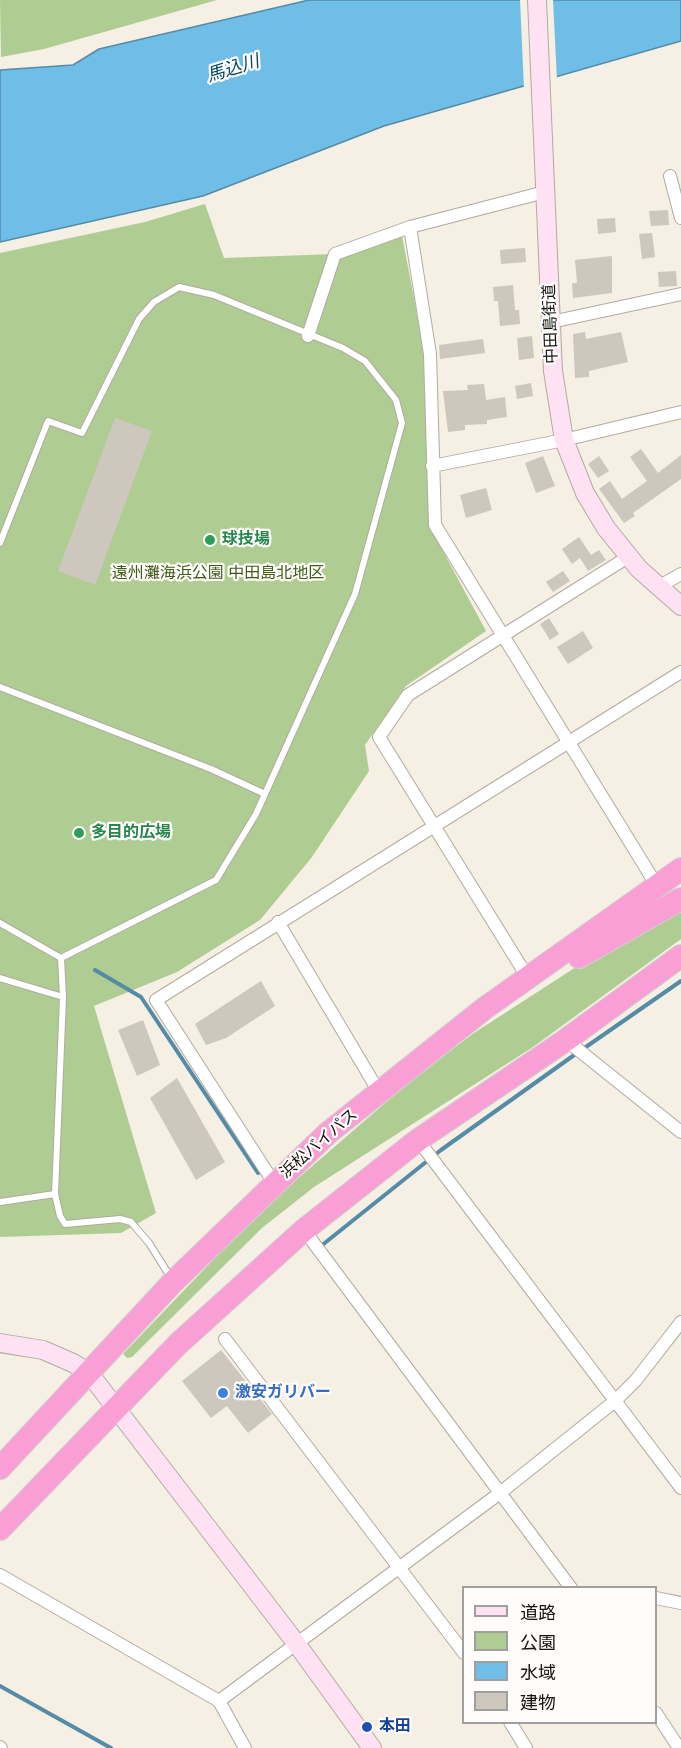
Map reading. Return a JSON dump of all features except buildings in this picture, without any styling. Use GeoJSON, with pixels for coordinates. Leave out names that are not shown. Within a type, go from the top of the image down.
{"type":"FeatureCollection","features":[{"type":"Feature","properties":{"kind":"highway","name":"浜松バイパス"},"geometry":{"type":"LineString","coordinates":[[0,1468],[173,1282],[328,1133],[485,1008],[681,869]]}},
{"type":"Feature","properties":{"kind":"highway"},"geometry":{"type":"LineString","coordinates":[[485,1008],[539,981],[681,899]]}},
{"type":"Feature","properties":{"kind":"highway"},"geometry":{"type":"LineString","coordinates":[[0,1529],[114,1407],[178,1344],[304,1230],[569,1043],[681,956]]}},
{"type":"Feature","properties":{"kind":"street","name":"中田島街道"},"geometry":{"type":"LineString","coordinates":[[537,0],[554,394],[564,440],[585,493],[606,528],[628,557],[681,606]]}},
{"type":"Feature","properties":{"kind":"street"},"geometry":{"type":"LineString","coordinates":[[670,176],[681,218]]}},
{"type":"Feature","properties":{"kind":"street"},"geometry":{"type":"LineString","coordinates":[[308,336],[335,254],[410,227],[545,192]]}},
{"type":"Feature","properties":{"kind":"street"},"geometry":{"type":"LineString","coordinates":[[410,227],[430,354],[434,416],[432,466],[435,525],[657,886]]}},
{"type":"Feature","properties":{"kind":"street"},"geometry":{"type":"LineString","coordinates":[[551,322],[681,294]]}},
{"type":"Feature","properties":{"kind":"street"},"geometry":{"type":"LineString","coordinates":[[432,466],[564,440],[681,412]]}},
{"type":"Feature","properties":{"kind":"street"},"geometry":{"type":"LineString","coordinates":[[528,978],[379,737],[408,695],[628,557]]}},
{"type":"Feature","properties":{"kind":"street"},"geometry":{"type":"LineString","coordinates":[[658,587],[681,573]]}},
{"type":"Feature","properties":{"kind":"street"},"geometry":{"type":"LineString","coordinates":[[274,1183],[156,1000],[681,672]]}},
{"type":"Feature","properties":{"kind":"street"},"geometry":{"type":"LineString","coordinates":[[278,922],[379,1092]]}},
{"type":"Feature","properties":{"kind":"street"},"geometry":{"type":"LineString","coordinates":[[569,1043],[681,1132]]}},
{"type":"Feature","properties":{"kind":"street"},"geometry":{"type":"LineString","coordinates":[[422,1145],[681,1488]]}},
{"type":"Feature","properties":{"kind":"street"},"geometry":{"type":"LineString","coordinates":[[304,1230],[571,1586]]}},
{"type":"Feature","properties":{"kind":"street"},"geometry":{"type":"LineString","coordinates":[[219,1701],[500,1493],[615,1401],[636,1380],[681,1322]]}},
{"type":"Feature","properties":{"kind":"street"},"geometry":{"type":"LineString","coordinates":[[225,1339],[462,1650]]}},
{"type":"Feature","properties":{"kind":"street"},"geometry":{"type":"LineString","coordinates":[[0,1343],[43,1350],[89,1373],[296,1643],[372,1748]]}},
{"type":"Feature","properties":{"kind":"street"},"geometry":{"type":"LineString","coordinates":[[0,1575],[219,1701],[246,1748]]}},
{"type":"Feature","properties":{"kind":"street"},"geometry":{"type":"LineString","coordinates":[[657,1598],[681,1603]]}},
{"type":"Feature","properties":{"kind":"street"},"geometry":{"type":"LineString","coordinates":[[657,1715],[679,1748]]}},
{"type":"Feature","properties":{"kind":"street"},"geometry":{"type":"LineString","coordinates":[[511,1724],[526,1748]]}},
{"type":"Feature","properties":{"kind":"lane"},"geometry":{"type":"LineString","coordinates":[[0,543],[48,421],[82,433],[139,319],[154,302],[179,287],[214,295],[308,336],[343,348],[365,361],[396,400],[402,423],[354,594],[256,814],[216,880],[61,958]]}},
{"type":"Feature","properties":{"kind":"lane"},"geometry":{"type":"LineString","coordinates":[[0,687],[211,769],[265,794]]}},
{"type":"Feature","properties":{"kind":"lane"},"geometry":{"type":"LineString","coordinates":[[0,923],[61,958]]}},
{"type":"Feature","properties":{"kind":"lane"},"geometry":{"type":"LineString","coordinates":[[61,958],[63,997],[56,1194],[60,1216],[65,1224],[120,1219],[131,1222],[149,1243],[173,1282]]}},
{"type":"Feature","properties":{"kind":"lane"},"geometry":{"type":"LineString","coordinates":[[0,978],[63,997]]}},
{"type":"Feature","properties":{"kind":"lane"},"geometry":{"type":"LineString","coordinates":[[0,1202],[56,1194]]}},
{"type":"Feature","properties":{"kind":"green space"},"geometry":{"type":"Polygon","coordinates":[[[0,0],[217,0],[44,49],[1,57],[0,0]]]}},
{"type":"Feature","properties":{"kind":"green space","name":"遠州灘海浜公園 中田島北地区"},"geometry":{"type":"Polygon","coordinates":[[[205,204],[224,258],[335,254],[401,230],[424,351],[430,527],[486,631],[406,686],[365,745],[369,771],[312,857],[260,920],[177,972],[94,1006],[156,1213],[121,1233],[0,1237],[0,253],[145,222],[205,204]]]}},
{"type":"Feature","properties":{"kind":"green space"},"geometry":{"type":"Polygon","coordinates":[[[681,907],[681,939],[533,1047],[314,1187],[262,1228],[132,1357],[127,1358],[123,1354],[258,1213],[414,1078],[474,1033],[607,947],[681,907]]]}},
{"type":"Feature","properties":{"kind":"water","name":"馬込川"},"geometry":{"type":"Polygon","coordinates":[[[309,0],[681,0],[681,41],[384,126],[203,196],[0,242],[0,70],[73,65],[99,49],[309,0]]]}},
{"type":"Feature","properties":{"kind":"pier"},"geometry":{"type":"Polygon","coordinates":[[[520,0],[553,0],[557,80],[524,89],[520,0]]]}},
{"type":"Feature","properties":{"kind":"waterway"},"geometry":{"type":"LineString","coordinates":[[95,970],[141,997],[258,1173]]}},
{"type":"Feature","properties":{"kind":"waterway"},"geometry":{"type":"LineString","coordinates":[[583,1049],[681,981]]}},
{"type":"Feature","properties":{"kind":"waterway"},"geometry":{"type":"LineString","coordinates":[[321,1246],[441,1150],[577,1053]]}},
{"type":"Feature","properties":{"kind":"waterway"},"geometry":{"type":"LineString","coordinates":[[0,1686],[111,1748]]}},
{"type":"Feature","properties":{"kind":"place","name":"球技場"},"geometry":{"type":"Point","coordinates":[210,540]}},
{"type":"Feature","properties":{"kind":"place","name":"多目的広場"},"geometry":{"type":"Point","coordinates":[79,833]}},
{"type":"Feature","properties":{"kind":"place","name":"激安ガリバー"},"geometry":{"type":"Point","coordinates":[223,1393]}},
{"type":"Feature","properties":{"kind":"place","name":"本田"},"geometry":{"type":"Point","coordinates":[367,1727]}}]}
